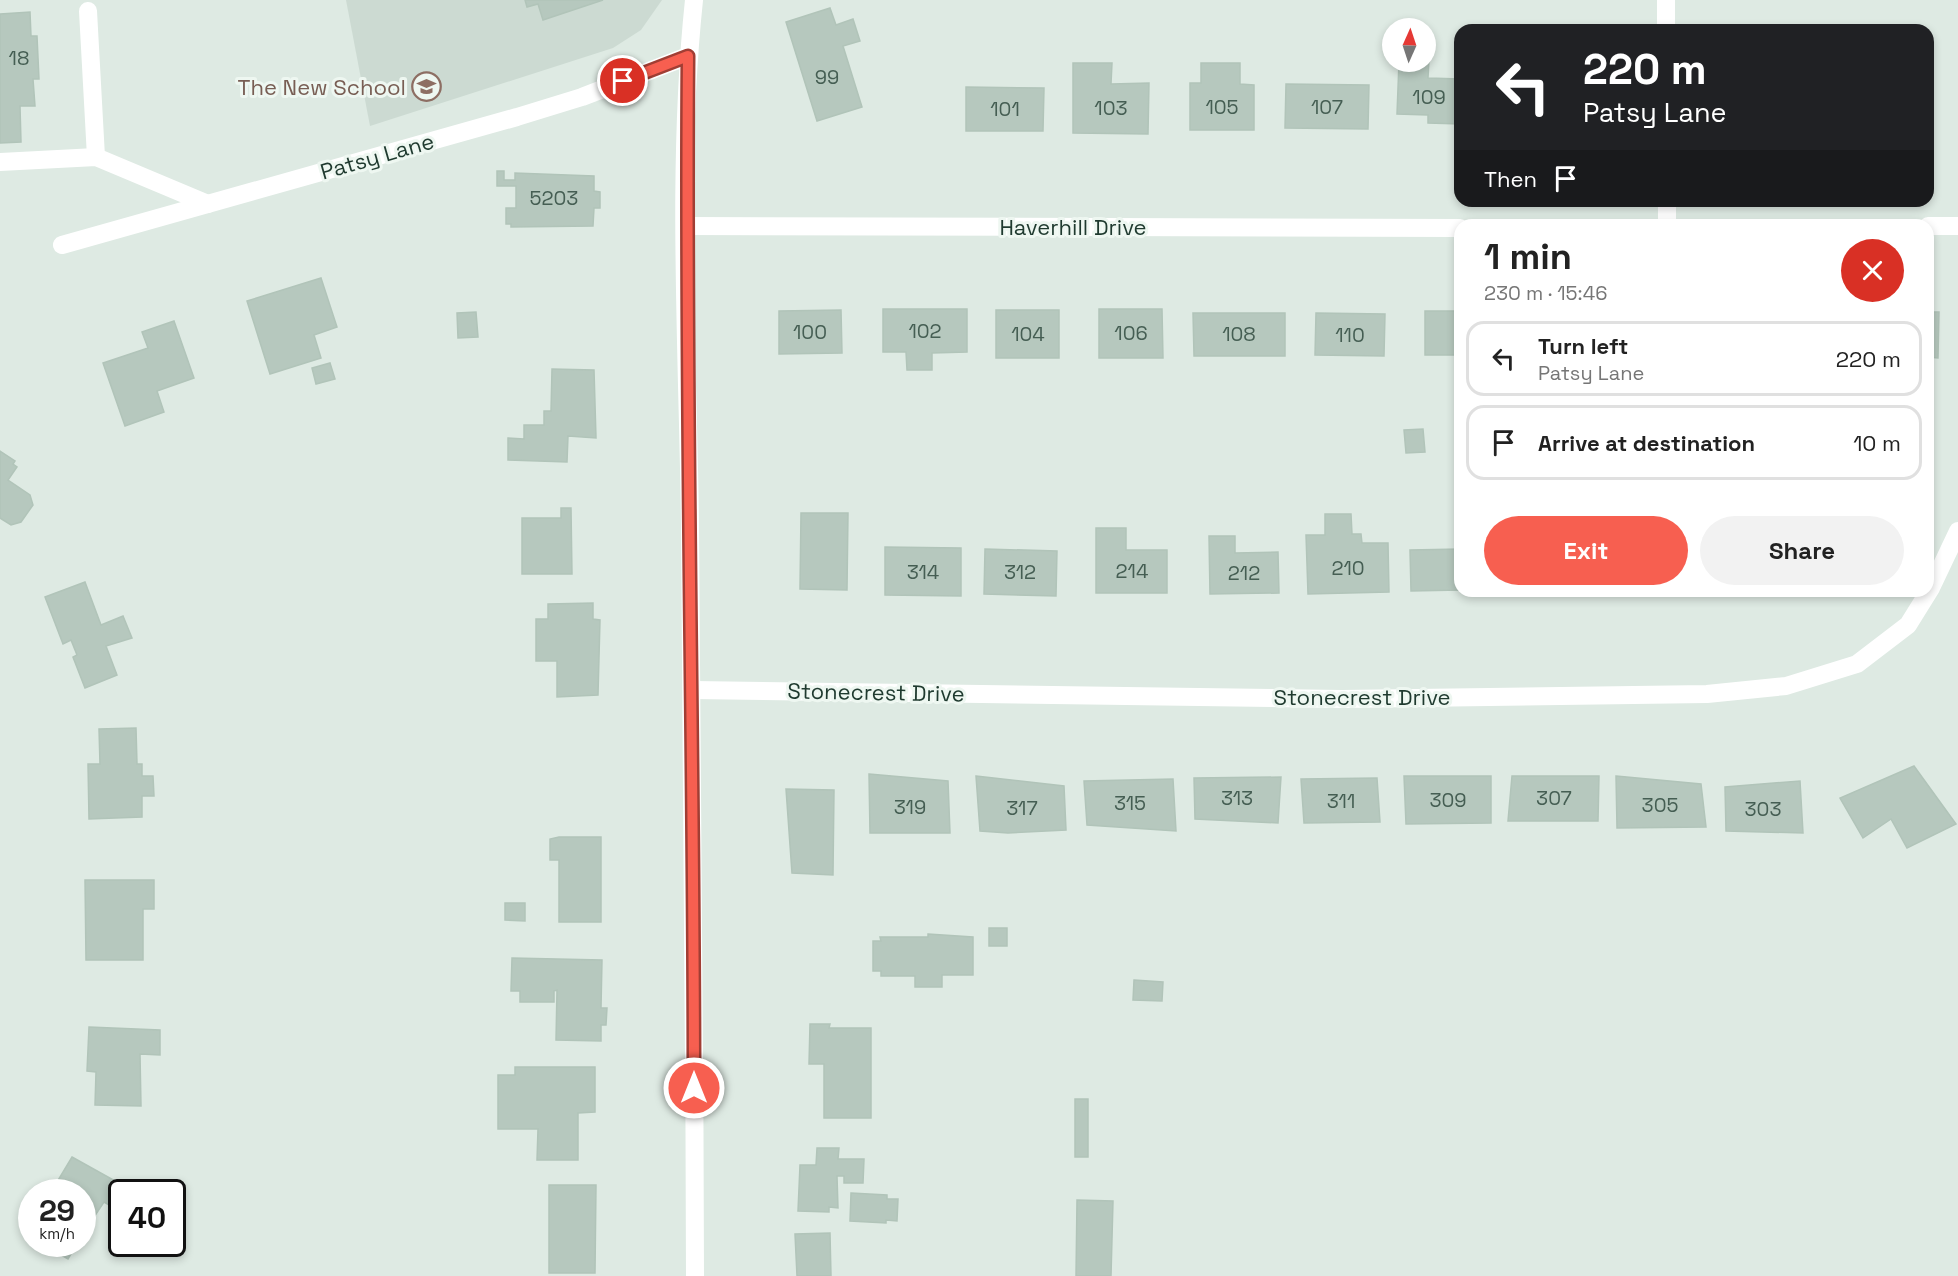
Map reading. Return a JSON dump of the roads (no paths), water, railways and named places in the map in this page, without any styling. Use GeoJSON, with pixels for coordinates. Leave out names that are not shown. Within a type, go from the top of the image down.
{"type":"FeatureCollection","features":[{"type":"Feature","properties":{"kind":"street"},"geometry":{"type":"LineString","coordinates":[[694,0],[688,56],[686,226],[693,690],[695,1276]]}},
{"type":"Feature","properties":{"kind":"street"},"geometry":{"type":"LineString","coordinates":[[1666,0],[1666,24]]}},
{"type":"Feature","properties":{"kind":"street"},"geometry":{"type":"LineString","coordinates":[[88,11],[96,157]]}},
{"type":"Feature","properties":{"kind":"street","name":"Patsy Lane"},"geometry":{"type":"LineString","coordinates":[[62,245],[517,117],[582,97],[688,56]]}},
{"type":"Feature","properties":{"kind":"street"},"geometry":{"type":"LineString","coordinates":[[0,162],[96,157],[208,204]]}},
{"type":"Feature","properties":{"kind":"street","name":"Haverhill Drive"},"geometry":{"type":"LineString","coordinates":[[686,226],[1454,228]]}},
{"type":"Feature","properties":{"kind":"street"},"geometry":{"type":"LineString","coordinates":[[1934,226],[1958,226]]}},
{"type":"Feature","properties":{"kind":"street","name":"Stonecrest Drive"},"geometry":{"type":"LineString","coordinates":[[1934,582],[1958,531]]}},
{"type":"Feature","properties":{"kind":"street","name":"Stonecrest Drive"},"geometry":{"type":"LineString","coordinates":[[693,690],[1342,699],[1707,694],[1786,686],[1857,664],[1908,625],[1925,597]]}},
{"type":"Feature","properties":{"kind":"place","name":"The New School"},"geometry":{"type":"Point","coordinates":[427,87]}}]}
